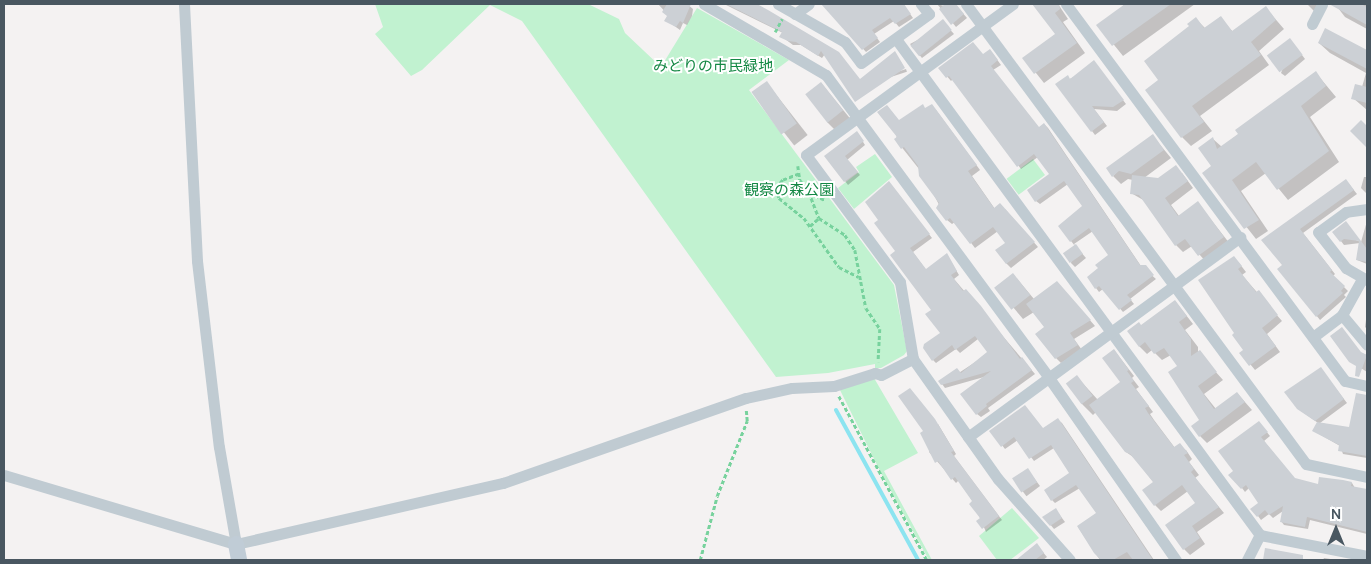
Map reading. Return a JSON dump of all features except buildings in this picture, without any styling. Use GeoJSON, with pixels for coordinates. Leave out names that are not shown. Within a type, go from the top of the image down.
{"type":"FeatureCollection","features":[{"type":"Feature","properties":{"kind":"street"},"geometry":{"type":"LineString","coordinates":[[184,4],[197,261],[219,447],[238,552]]}},
{"type":"Feature","properties":{"kind":"street"},"geometry":{"type":"LineString","coordinates":[[704,4],[826,75],[1049,378],[1176,560]]}},
{"type":"Feature","properties":{"kind":"street"},"geometry":{"type":"LineString","coordinates":[[787,9],[809,4]]}},
{"type":"Feature","properties":{"kind":"street"},"geometry":{"type":"LineString","coordinates":[[787,9],[845,42],[861,63],[929,14],[921,4]]}},
{"type":"Feature","properties":{"kind":"street"},"geometry":{"type":"LineString","coordinates":[[966,4],[1306,464],[1367,477]]}},
{"type":"Feature","properties":{"kind":"street"},"geometry":{"type":"LineString","coordinates":[[1013,4],[806,155],[900,282],[913,359],[998,479],[1070,560]]}},
{"type":"Feature","properties":{"kind":"street"},"geometry":{"type":"LineString","coordinates":[[1066,4],[1345,381],[1367,386]]}},
{"type":"Feature","properties":{"kind":"street"},"geometry":{"type":"LineString","coordinates":[[1312,24],[1322,4]]}},
{"type":"Feature","properties":{"kind":"street"},"geometry":{"type":"LineString","coordinates":[[896,39],[1260,535],[1367,556]]}},
{"type":"Feature","properties":{"kind":"street"},"geometry":{"type":"LineString","coordinates":[[1313,336],[1342,315],[1364,279],[1346,268],[1318,232],[1346,212],[1367,209]]}},
{"type":"Feature","properties":{"kind":"street"},"geometry":{"type":"LineString","coordinates":[[968,437],[1240,238]]}},
{"type":"Feature","properties":{"kind":"street"},"geometry":{"type":"LineString","coordinates":[[1342,315],[1367,345]]}},
{"type":"Feature","properties":{"kind":"street"},"geometry":{"type":"LineString","coordinates":[[4,475],[238,552],[503,483],[746,398],[792,388],[834,386],[875,373],[881,375],[913,359]]}},
{"type":"Feature","properties":{"kind":"street"},"geometry":{"type":"LineString","coordinates":[[1247,560],[1260,535]]}},
{"type":"Feature","properties":{"kind":"path"},"geometry":{"type":"LineString","coordinates":[[769,42],[787,9]]}},
{"type":"Feature","properties":{"kind":"path"},"geometry":{"type":"LineString","coordinates":[[799,174],[783,180],[776,188],[779,198],[810,226],[840,267],[859,277]]}},
{"type":"Feature","properties":{"kind":"path"},"geometry":{"type":"LineString","coordinates":[[809,192],[819,218],[851,242],[858,260],[859,277],[866,308],[880,329],[882,339],[875,373]]}},
{"type":"Feature","properties":{"kind":"path"},"geometry":{"type":"LineString","coordinates":[[810,226],[819,218]]}},
{"type":"Feature","properties":{"kind":"path"},"geometry":{"type":"LineString","coordinates":[[834,386],[927,560]]}},
{"type":"Feature","properties":{"kind":"path"},"geometry":{"type":"LineString","coordinates":[[700,560],[717,496],[747,421],[746,398]]}},
{"type":"Feature","properties":{"kind":"green space"},"geometry":{"type":"Polygon","coordinates":[[[375,4],[588,4],[619,19],[625,33],[661,67],[697,8],[789,60],[749,90],[894,285],[907,351],[904,355],[881,368],[875,368],[875,364],[828,373],[776,377],[522,21],[490,5],[422,70],[411,76],[375,34],[383,27],[375,4]]]}},
{"type":"Feature","properties":{"kind":"green space"},"geometry":{"type":"Polygon","coordinates":[[[875,154],[892,177],[854,209],[838,188],[859,172],[856,167],[875,154]]]}},
{"type":"Feature","properties":{"kind":"green space"},"geometry":{"type":"Polygon","coordinates":[[[1033,159],[1045,175],[1019,195],[1007,179],[1033,159]]]}},
{"type":"Feature","properties":{"kind":"green space"},"geometry":{"type":"Polygon","coordinates":[[[874,378],[918,453],[884,471],[932,560],[929,560],[881,473],[839,388],[874,378]]]}},
{"type":"Feature","properties":{"kind":"green space"},"geometry":{"type":"Polygon","coordinates":[[[1012,508],[1039,538],[1010,560],[997,560],[979,536],[1012,508]]]}},
{"type":"Feature","properties":{"kind":"waterway"},"geometry":{"type":"LineString","coordinates":[[836,410],[918,560]]}},
{"type":"Feature","properties":{"kind":"park label","name":"みどりの市民緑地"},"geometry":{"type":"Point","coordinates":[713,66]}},
{"type":"Feature","properties":{"kind":"park label","name":"観察の森公園"},"geometry":{"type":"Point","coordinates":[789,190]}}]}
